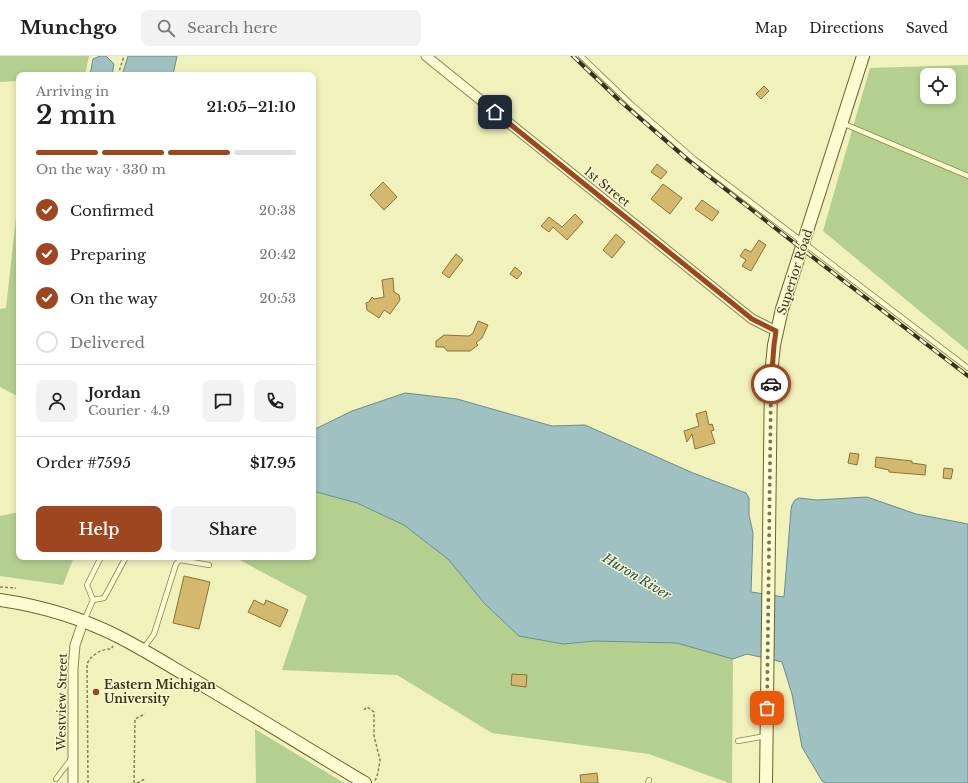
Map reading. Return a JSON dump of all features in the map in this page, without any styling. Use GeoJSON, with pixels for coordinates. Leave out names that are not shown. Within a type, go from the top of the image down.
{"type":"FeatureCollection","features":[{"type":"Feature","properties":{"kind":"main road","name":"Superior Road"},"geometry":{"type":"LineString","coordinates":[[766,783],[771,375],[774,345],[776,331],[788,292],[864,56]]}},
{"type":"Feature","properties":{"kind":"main road"},"geometry":{"type":"LineString","coordinates":[[0,600],[47,610],[83,622],[118,637],[226,699],[365,783]]}},
{"type":"Feature","properties":{"kind":"street","name":"1st Street"},"geometry":{"type":"LineString","coordinates":[[426,56],[752,319],[776,331]]}},
{"type":"Feature","properties":{"kind":"street","name":"Westview Street"},"geometry":{"type":"LineString","coordinates":[[73,783],[73,668],[75,645],[83,622]]}},
{"type":"Feature","properties":{"kind":"lane"},"geometry":{"type":"LineString","coordinates":[[581,56],[631,104],[694,159],[968,368]]}},
{"type":"Feature","properties":{"kind":"lane"},"geometry":{"type":"LineString","coordinates":[[842,123],[968,176]]}},
{"type":"Feature","properties":{"kind":"lane"},"geometry":{"type":"LineString","coordinates":[[83,622],[93,600],[87,585],[100,560]]}},
{"type":"Feature","properties":{"kind":"lane"},"geometry":{"type":"LineString","coordinates":[[93,600],[104,598],[124,560]]}},
{"type":"Feature","properties":{"kind":"lane"},"geometry":{"type":"LineString","coordinates":[[142,650],[154,634],[176,564],[180,560],[209,565]]}},
{"type":"Feature","properties":{"kind":"lane"},"geometry":{"type":"LineString","coordinates":[[738,741],[766,736]]}},
{"type":"Feature","properties":{"kind":"lane"},"geometry":{"type":"LineString","coordinates":[[56,779],[73,757]]}},
{"type":"Feature","properties":{"kind":"path"},"geometry":{"type":"LineString","coordinates":[[119,72],[124,56]]}},
{"type":"Feature","properties":{"kind":"path"},"geometry":{"type":"LineString","coordinates":[[0,587],[16,588]]}},
{"type":"Feature","properties":{"kind":"path"},"geometry":{"type":"LineString","coordinates":[[88,783],[87,664],[89,660],[97,653],[105,649],[111,649],[118,637]]}},
{"type":"Feature","properties":{"kind":"path"},"geometry":{"type":"LineString","coordinates":[[364,710],[368,707],[374,712],[374,736],[380,760],[378,773],[374,783]]}},
{"type":"Feature","properties":{"kind":"path"},"geometry":{"type":"LineString","coordinates":[[134,783],[135,719],[145,714]]}},
{"type":"Feature","properties":{"kind":"path"},"geometry":{"type":"LineString","coordinates":[[137,783],[145,779]]}},
{"type":"Feature","properties":{"kind":"green space"},"geometry":{"type":"Polygon","coordinates":[[[0,56],[89,56],[86,72],[16,72],[16,81],[0,82],[0,56]]]}},
{"type":"Feature","properties":{"kind":"green space"},"geometry":{"type":"Polygon","coordinates":[[[968,65],[968,351],[823,231],[870,68],[968,65]]]}},
{"type":"Feature","properties":{"kind":"green space"},"geometry":{"type":"Polygon","coordinates":[[[16,218],[16,395],[0,387],[0,309],[6,308],[16,218]]]}},
{"type":"Feature","properties":{"kind":"green space"},"geometry":{"type":"Polygon","coordinates":[[[316,492],[357,503],[404,525],[448,559],[485,604],[519,636],[563,644],[595,641],[677,643],[733,659],[732,783],[649,754],[492,733],[397,675],[282,670],[307,596],[240,560],[316,560],[316,492]]]}},
{"type":"Feature","properties":{"kind":"green space"},"geometry":{"type":"Polygon","coordinates":[[[16,513],[16,560],[73,560],[63,585],[0,576],[0,516],[16,513]]]}},
{"type":"Feature","properties":{"kind":"green space"},"geometry":{"type":"Polygon","coordinates":[[[255,729],[344,783],[256,783],[255,729]]]}},
{"type":"Feature","properties":{"kind":"water"},"geometry":{"type":"Polygon","coordinates":[[[100,56],[106,56],[114,64],[113,72],[91,72],[93,59],[100,56]]]}},
{"type":"Feature","properties":{"kind":"water"},"geometry":{"type":"Polygon","coordinates":[[[128,56],[177,56],[174,72],[123,72],[128,56]]]}},
{"type":"Feature","properties":{"kind":"water","name":"Huron River"},"geometry":{"type":"Polygon","coordinates":[[[405,393],[457,399],[552,426],[585,425],[693,473],[746,493],[749,498],[749,515],[753,533],[751,592],[784,597],[791,510],[795,500],[799,498],[817,500],[867,497],[916,514],[968,524],[968,783],[825,783],[822,781],[802,747],[792,694],[782,662],[747,654],[733,659],[677,643],[595,641],[563,644],[519,636],[485,604],[448,559],[404,525],[357,503],[316,492],[316,429],[352,411],[405,393]]]}},
{"type":"Feature","properties":{"kind":"building"},"geometry":{"type":"Polygon","coordinates":[[[764,86],[769,91],[761,99],[756,94],[764,86]]]}},
{"type":"Feature","properties":{"kind":"building"},"geometry":{"type":"Polygon","coordinates":[[[657,164],[667,172],[661,179],[651,172],[657,164]]]}},
{"type":"Feature","properties":{"kind":"building"},"geometry":{"type":"Polygon","coordinates":[[[383,182],[397,197],[384,210],[370,195],[383,182]]]}},
{"type":"Feature","properties":{"kind":"building"},"geometry":{"type":"Polygon","coordinates":[[[663,184],[682,198],[670,214],[651,199],[663,184]]]}},
{"type":"Feature","properties":{"kind":"building"},"geometry":{"type":"Polygon","coordinates":[[[702,200],[719,212],[712,221],[695,209],[702,200]]]}},
{"type":"Feature","properties":{"kind":"building"},"geometry":{"type":"Polygon","coordinates":[[[575,214],[583,222],[567,240],[553,227],[549,232],[541,226],[549,217],[562,227],[575,214]]]}},
{"type":"Feature","properties":{"kind":"building"},"geometry":{"type":"Polygon","coordinates":[[[616,234],[625,242],[612,258],[603,250],[616,234]]]}},
{"type":"Feature","properties":{"kind":"building"},"geometry":{"type":"Polygon","coordinates":[[[759,240],[766,245],[751,271],[742,266],[746,260],[740,256],[745,249],[751,252],[759,240]]]}},
{"type":"Feature","properties":{"kind":"building"},"geometry":{"type":"Polygon","coordinates":[[[456,254],[463,260],[449,278],[442,273],[456,254]]]}},
{"type":"Feature","properties":{"kind":"building"},"geometry":{"type":"Polygon","coordinates":[[[515,267],[522,273],[517,279],[510,274],[515,267]]]}},
{"type":"Feature","properties":{"kind":"building"},"geometry":{"type":"Polygon","coordinates":[[[393,278],[394,292],[399,295],[400,300],[390,314],[384,310],[379,318],[367,310],[366,303],[369,302],[372,297],[374,299],[384,297],[382,280],[393,278]]]}},
{"type":"Feature","properties":{"kind":"building"},"geometry":{"type":"Polygon","coordinates":[[[478,321],[488,325],[482,338],[476,343],[478,345],[470,351],[447,351],[444,347],[436,347],[436,341],[444,335],[469,336],[473,333],[478,321]]]}},
{"type":"Feature","properties":{"kind":"building"},"geometry":{"type":"Polygon","coordinates":[[[706,411],[709,425],[712,424],[714,430],[711,431],[715,443],[695,449],[692,434],[687,442],[684,431],[699,426],[696,414],[706,411]]]}},
{"type":"Feature","properties":{"kind":"building"},"geometry":{"type":"Polygon","coordinates":[[[850,453],[859,454],[857,465],[848,463],[850,453]]]}},
{"type":"Feature","properties":{"kind":"building"},"geometry":{"type":"Polygon","coordinates":[[[876,457],[912,461],[912,463],[926,465],[925,475],[889,472],[889,470],[875,467],[876,457]]]}},
{"type":"Feature","properties":{"kind":"building"},"geometry":{"type":"Polygon","coordinates":[[[944,468],[953,469],[951,479],[943,478],[944,468]]]}},
{"type":"Feature","properties":{"kind":"building"},"geometry":{"type":"Polygon","coordinates":[[[184,576],[210,582],[199,629],[173,623],[184,576]]]}},
{"type":"Feature","properties":{"kind":"building"},"geometry":{"type":"Polygon","coordinates":[[[254,600],[264,605],[266,600],[288,610],[280,627],[248,612],[254,600]]]}},
{"type":"Feature","properties":{"kind":"building"},"geometry":{"type":"Polygon","coordinates":[[[512,674],[527,675],[526,687],[511,685],[512,674]]]}},
{"type":"Feature","properties":{"kind":"building"},"geometry":{"type":"Polygon","coordinates":[[[597,773],[598,783],[581,783],[580,775],[597,773]]]}},
{"type":"Feature","properties":{"kind":"railway"},"geometry":{"type":"LineString","coordinates":[[573,56],[620,101],[688,160],[968,376]]}},
{"type":"Feature","properties":{"kind":"way so far"},"geometry":{"type":"LineString","coordinates":[[767,708],[771,384]]}},
{"type":"Feature","properties":{"kind":"place","name":"Eastern Michigan University"},"geometry":{"type":"Point","coordinates":[96,692]}},
{"type":"Feature","properties":{"kind":"route"},"geometry":{"type":"LineString","coordinates":[[495,112],[752,319],[776,331],[771,384]]}}]}
